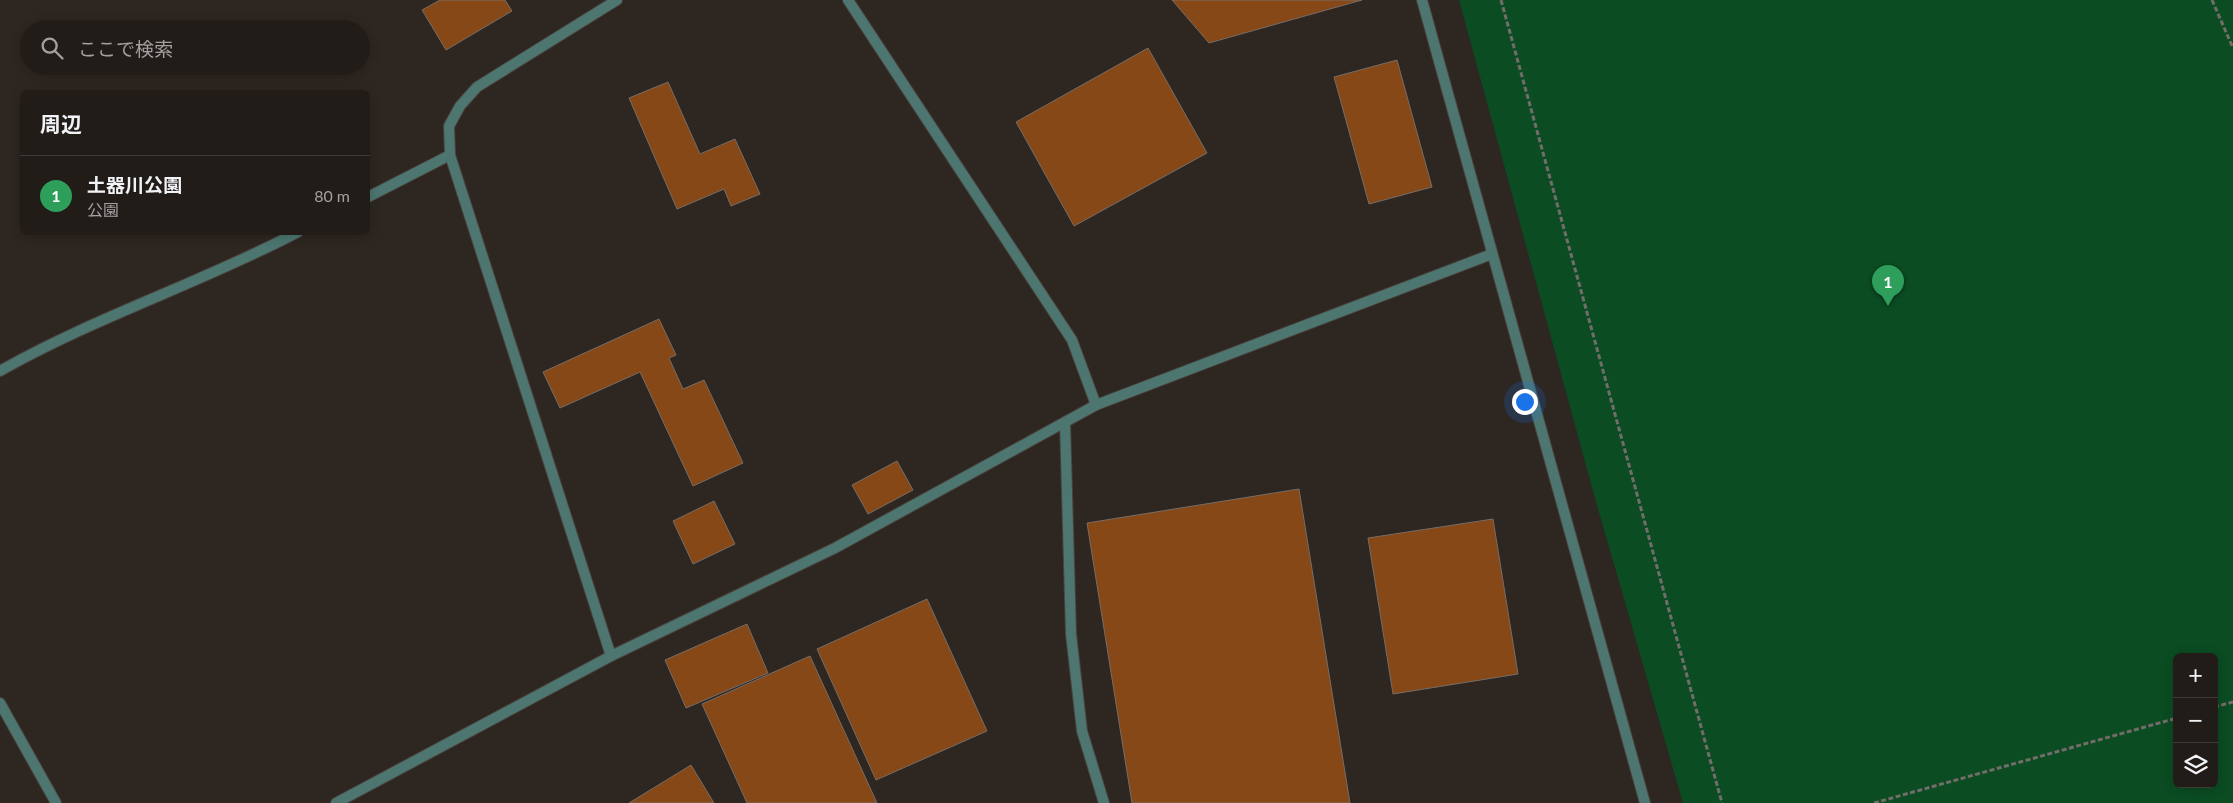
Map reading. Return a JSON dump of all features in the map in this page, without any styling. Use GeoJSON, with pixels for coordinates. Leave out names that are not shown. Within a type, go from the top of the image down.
{"type":"FeatureCollection","features":[{"type":"Feature","properties":{"kind":"street"},"geometry":{"type":"LineString","coordinates":[[612,656],[450,155],[449,126],[460,106],[477,87],[617,0]]}},
{"type":"Feature","properties":{"kind":"street"},"geometry":{"type":"LineString","coordinates":[[848,0],[1072,340],[1096,405]]}},
{"type":"Feature","properties":{"kind":"street"},"geometry":{"type":"LineString","coordinates":[[1422,0],[1645,803]]}},
{"type":"Feature","properties":{"kind":"street"},"geometry":{"type":"LineString","coordinates":[[370,196],[450,155]]}},
{"type":"Feature","properties":{"kind":"street"},"geometry":{"type":"LineString","coordinates":[[0,371],[42,347],[166,294],[292,235]]}},
{"type":"Feature","properties":{"kind":"street"},"geometry":{"type":"LineString","coordinates":[[336,803],[612,656],[835,548],[1096,405],[1492,254]]}},
{"type":"Feature","properties":{"kind":"street"},"geometry":{"type":"LineString","coordinates":[[1065,422],[1071,634],[1082,731],[1104,803]]}},
{"type":"Feature","properties":{"kind":"street"},"geometry":{"type":"LineString","coordinates":[[0,703],[56,803]]}},
{"type":"Feature","properties":{"kind":"path"},"geometry":{"type":"LineString","coordinates":[[1501,0],[1722,803]]}},
{"type":"Feature","properties":{"kind":"path"},"geometry":{"type":"LineString","coordinates":[[2212,0],[2233,48]]}},
{"type":"Feature","properties":{"kind":"path"},"geometry":{"type":"LineString","coordinates":[[2218,706],[2233,702]]}},
{"type":"Feature","properties":{"kind":"path"},"geometry":{"type":"LineString","coordinates":[[1874,803],[2173,719]]}},
{"type":"Feature","properties":{"kind":"green space"},"geometry":{"type":"Polygon","coordinates":[[[1459,0],[2233,0],[2233,803],[1683,803],[1596,502],[1459,0]]]}},
{"type":"Feature","properties":{"kind":"building"},"geometry":{"type":"Polygon","coordinates":[[[440,0],[505,0],[512,11],[446,50],[422,10],[440,0]]]}},
{"type":"Feature","properties":{"kind":"building"},"geometry":{"type":"Polygon","coordinates":[[[1172,0],[1362,0],[1209,43],[1172,0]]]}},
{"type":"Feature","properties":{"kind":"building"},"geometry":{"type":"Polygon","coordinates":[[[1148,48],[1207,153],[1074,226],[1016,122],[1148,48]]]}},
{"type":"Feature","properties":{"kind":"building"},"geometry":{"type":"Polygon","coordinates":[[[1397,60],[1432,187],[1369,204],[1334,77],[1397,60]]]}},
{"type":"Feature","properties":{"kind":"building"},"geometry":{"type":"Polygon","coordinates":[[[668,82],[700,154],[735,139],[760,194],[731,206],[724,189],[677,209],[629,98],[668,82]]]}},
{"type":"Feature","properties":{"kind":"building"},"geometry":{"type":"Polygon","coordinates":[[[659,319],[676,355],[669,358],[683,389],[704,380],[743,463],[693,486],[640,372],[560,408],[543,372],[659,319]]]}},
{"type":"Feature","properties":{"kind":"building"},"geometry":{"type":"Polygon","coordinates":[[[897,461],[913,490],[868,514],[852,485],[897,461]]]}},
{"type":"Feature","properties":{"kind":"building"},"geometry":{"type":"Polygon","coordinates":[[[1299,489],[1350,803],[1132,803],[1087,523],[1299,489]]]}},
{"type":"Feature","properties":{"kind":"building"},"geometry":{"type":"Polygon","coordinates":[[[714,501],[735,544],[693,564],[673,521],[714,501]]]}},
{"type":"Feature","properties":{"kind":"building"},"geometry":{"type":"Polygon","coordinates":[[[1493,519],[1518,674],[1393,694],[1368,538],[1493,519]]]}},
{"type":"Feature","properties":{"kind":"building"},"geometry":{"type":"Polygon","coordinates":[[[927,599],[987,731],[876,780],[817,649],[927,599]]]}},
{"type":"Feature","properties":{"kind":"building"},"geometry":{"type":"Polygon","coordinates":[[[747,624],[768,673],[686,708],[665,660],[747,624]]]}},
{"type":"Feature","properties":{"kind":"building"},"geometry":{"type":"Polygon","coordinates":[[[810,656],[877,803],[747,803],[702,704],[810,656]]]}},
{"type":"Feature","properties":{"kind":"building"},"geometry":{"type":"Polygon","coordinates":[[[691,765],[714,803],[629,803],[691,765]]]}},
{"type":"Feature","properties":{"kind":"place","name":"土器川公園"},"geometry":{"type":"Point","coordinates":[1888,306]}}]}
